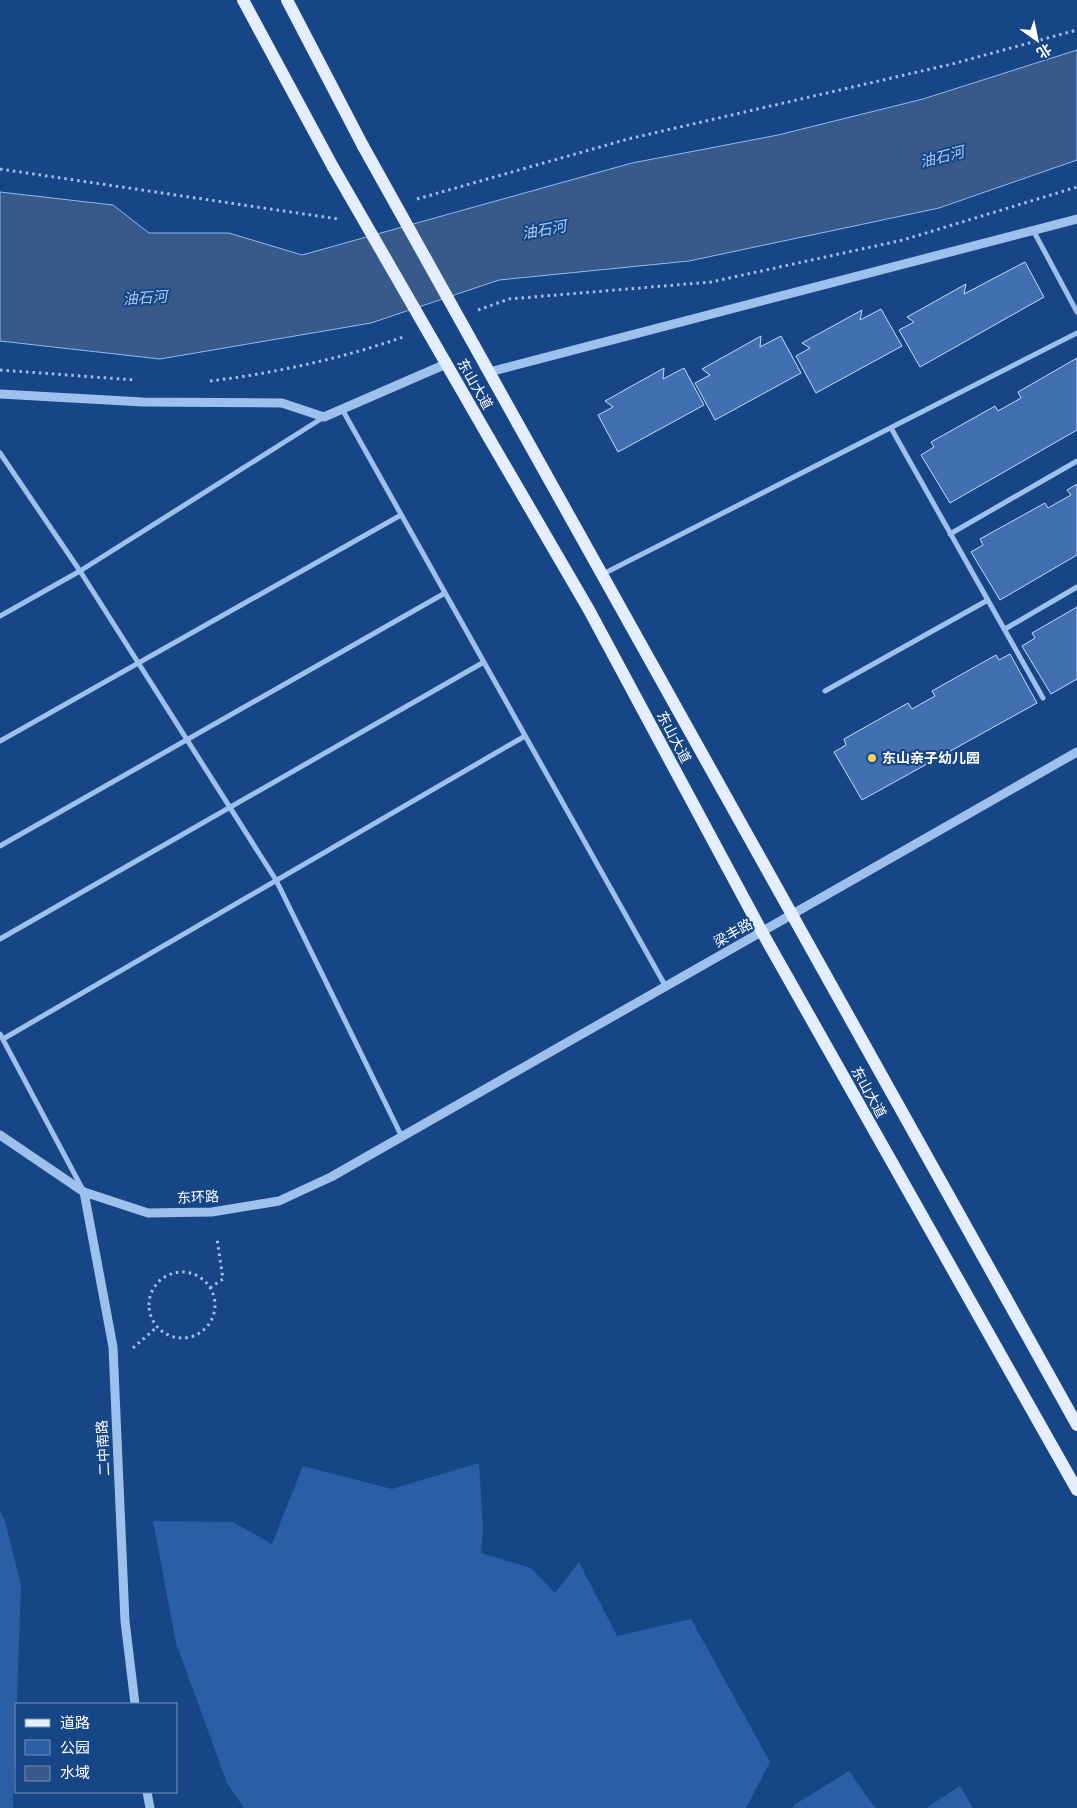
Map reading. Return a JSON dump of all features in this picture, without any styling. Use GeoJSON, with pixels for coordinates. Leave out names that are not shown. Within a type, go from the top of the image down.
{"type":"FeatureCollection","features":[{"type":"Feature","properties":{"kind":"main road","name":"东山大道"},"geometry":{"type":"LineString","coordinates":[[243,0],[365,224],[589,610],[762,932],[1077,1490]]}},
{"type":"Feature","properties":{"kind":"main road","name":"东山大道"},"geometry":{"type":"LineString","coordinates":[[287,0],[395,205],[1077,1425]]}},
{"type":"Feature","properties":{"kind":"street"},"geometry":{"type":"LineString","coordinates":[[489,372],[1077,219]]}},
{"type":"Feature","properties":{"kind":"street"},"geometry":{"type":"LineString","coordinates":[[1033,230],[1077,312]]}},
{"type":"Feature","properties":{"kind":"street"},"geometry":{"type":"LineString","coordinates":[[602,574],[1077,333]]}},
{"type":"Feature","properties":{"kind":"street"},"geometry":{"type":"LineString","coordinates":[[0,616],[80,571],[324,417],[446,364]]}},
{"type":"Feature","properties":{"kind":"street"},"geometry":{"type":"LineString","coordinates":[[0,394],[143,402],[282,403],[324,417]]}},
{"type":"Feature","properties":{"kind":"street"},"geometry":{"type":"LineString","coordinates":[[342,410],[666,987]]}},
{"type":"Feature","properties":{"kind":"street"},"geometry":{"type":"LineString","coordinates":[[891,428],[1043,698]]}},
{"type":"Feature","properties":{"kind":"street"},"geometry":{"type":"LineString","coordinates":[[0,452],[80,571],[276,880],[402,1136]]}},
{"type":"Feature","properties":{"kind":"street"},"geometry":{"type":"LineString","coordinates":[[950,534],[1077,461]]}},
{"type":"Feature","properties":{"kind":"street"},"geometry":{"type":"LineString","coordinates":[[0,741],[401,515]]}},
{"type":"Feature","properties":{"kind":"street"},"geometry":{"type":"LineString","coordinates":[[1005,629],[1077,587]]}},
{"type":"Feature","properties":{"kind":"street"},"geometry":{"type":"LineString","coordinates":[[0,846],[445,593]]}},
{"type":"Feature","properties":{"kind":"street"},"geometry":{"type":"LineString","coordinates":[[825,691],[988,600]]}},
{"type":"Feature","properties":{"kind":"street"},"geometry":{"type":"LineString","coordinates":[[0,939],[484,662]]}},
{"type":"Feature","properties":{"kind":"street"},"geometry":{"type":"LineString","coordinates":[[84,1192],[1,1037],[525,736]]}},
{"type":"Feature","properties":{"kind":"street","name":"梁丰路"},"geometry":{"type":"LineString","coordinates":[[402,1136],[1077,752]]}},
{"type":"Feature","properties":{"kind":"street","name":"东环路"},"geometry":{"type":"LineString","coordinates":[[0,1135],[84,1192],[148,1213],[212,1212],[279,1200],[331,1177],[402,1136]]}},
{"type":"Feature","properties":{"kind":"street","name":"二中南路"},"geometry":{"type":"LineString","coordinates":[[84,1192],[113,1347],[125,1621],[135,1703]]}},
{"type":"Feature","properties":{"kind":"street"},"geometry":{"type":"LineString","coordinates":[[147,1793],[150,1808]]}},
{"type":"Feature","properties":{"kind":"path"},"geometry":{"type":"LineString","coordinates":[[395,205],[628,139],[952,64],[1077,30]]}},
{"type":"Feature","properties":{"kind":"path"},"geometry":{"type":"LineString","coordinates":[[0,170],[235,202],[365,224]]}},
{"type":"Feature","properties":{"kind":"path"},"geometry":{"type":"LineString","coordinates":[[474,312],[509,299],[711,282],[903,240],[1077,187]]}},
{"type":"Feature","properties":{"kind":"path"},"geometry":{"type":"LineString","coordinates":[[209,382],[244,377],[377,346],[412,333]]}},
{"type":"Feature","properties":{"kind":"path"},"geometry":{"type":"LineString","coordinates":[[0,370],[144,381]]}},
{"type":"Feature","properties":{"kind":"path"},"geometry":{"type":"LineString","coordinates":[[210,1288],[223,1279],[218,1239]]}},
{"type":"Feature","properties":{"kind":"path"},"geometry":{"type":"LineString","coordinates":[[177,1272],[188,1272],[198,1276],[210,1288],[215,1302],[214,1313],[209,1324],[201,1332],[190,1337],[179,1338],[168,1336],[157,1327],[149,1311],[149,1300],[152,1290],[163,1278],[177,1272]]}},
{"type":"Feature","properties":{"kind":"path"},"geometry":{"type":"LineString","coordinates":[[128,1353],[157,1327]]}},
{"type":"Feature","properties":{"kind":"green space"},"geometry":{"type":"Polygon","coordinates":[[[479,1463],[483,1530],[481,1553],[531,1568],[555,1593],[579,1562],[617,1636],[691,1619],[770,1762],[746,1808],[244,1808],[227,1783],[176,1643],[153,1521],[233,1522],[272,1544],[303,1466],[392,1489],[479,1463]]]}},
{"type":"Feature","properties":{"kind":"green space"},"geometry":{"type":"Polygon","coordinates":[[[0,1511],[5,1521],[21,1585],[17,1703],[15,1703],[13,1808],[0,1808],[0,1511]]]}},
{"type":"Feature","properties":{"kind":"green space"},"geometry":{"type":"Polygon","coordinates":[[[849,1771],[875,1808],[793,1808],[794,1805],[849,1771]]]}},
{"type":"Feature","properties":{"kind":"green space"},"geometry":{"type":"Polygon","coordinates":[[[960,1786],[973,1808],[926,1808],[960,1786]]]}},
{"type":"Feature","properties":{"kind":"water","name":"油石河"},"geometry":{"type":"Polygon","coordinates":[[[1077,50],[1077,160],[939,208],[689,261],[499,280],[371,323],[160,359],[0,341],[0,192],[113,205],[149,233],[229,233],[302,255],[632,163],[778,135],[923,99],[1077,50]]]}},
{"type":"Feature","properties":{"kind":"building"},"geometry":{"type":"Polygon","coordinates":[[[1025,262],[1044,297],[920,367],[899,330],[914,322],[907,317],[966,284],[964,294],[1025,262]]]}},
{"type":"Feature","properties":{"kind":"building"},"geometry":{"type":"Polygon","coordinates":[[[881,309],[902,346],[816,393],[796,356],[810,348],[802,343],[862,310],[860,320],[881,309]]]}},
{"type":"Feature","properties":{"kind":"building"},"geometry":{"type":"Polygon","coordinates":[[[761,336],[760,347],[781,336],[801,373],[715,420],[695,383],[710,375],[702,369],[761,336]]]}},
{"type":"Feature","properties":{"kind":"building"},"geometry":{"type":"Polygon","coordinates":[[[1077,358],[1077,430],[950,503],[921,455],[934,447],[931,442],[995,406],[998,411],[1021,398],[1018,392],[1077,358]]]}},
{"type":"Feature","properties":{"kind":"building"},"geometry":{"type":"Polygon","coordinates":[[[664,368],[663,379],[684,368],[704,405],[618,452],[598,415],[613,407],[605,401],[664,368]]]}},
{"type":"Feature","properties":{"kind":"building"},"geometry":{"type":"Polygon","coordinates":[[[1077,484],[1077,555],[1000,600],[971,552],[983,545],[980,539],[1045,503],[1048,508],[1071,495],[1067,490],[1077,484]]]}},
{"type":"Feature","properties":{"kind":"building"},"geometry":{"type":"Polygon","coordinates":[[[1077,607],[1077,679],[1051,694],[1022,646],[1035,638],[1032,633],[1077,607]]]}},
{"type":"Feature","properties":{"kind":"building"},"geometry":{"type":"Polygon","coordinates":[[[1010,654],[1037,703],[862,800],[834,752],[846,745],[844,739],[908,703],[912,709],[935,696],[932,691],[996,655],[999,660],[1010,654]]]}},
{"type":"Feature","properties":{"kind":"place","name":"东山亲子幼儿园"},"geometry":{"type":"Point","coordinates":[872,758]}}]}
